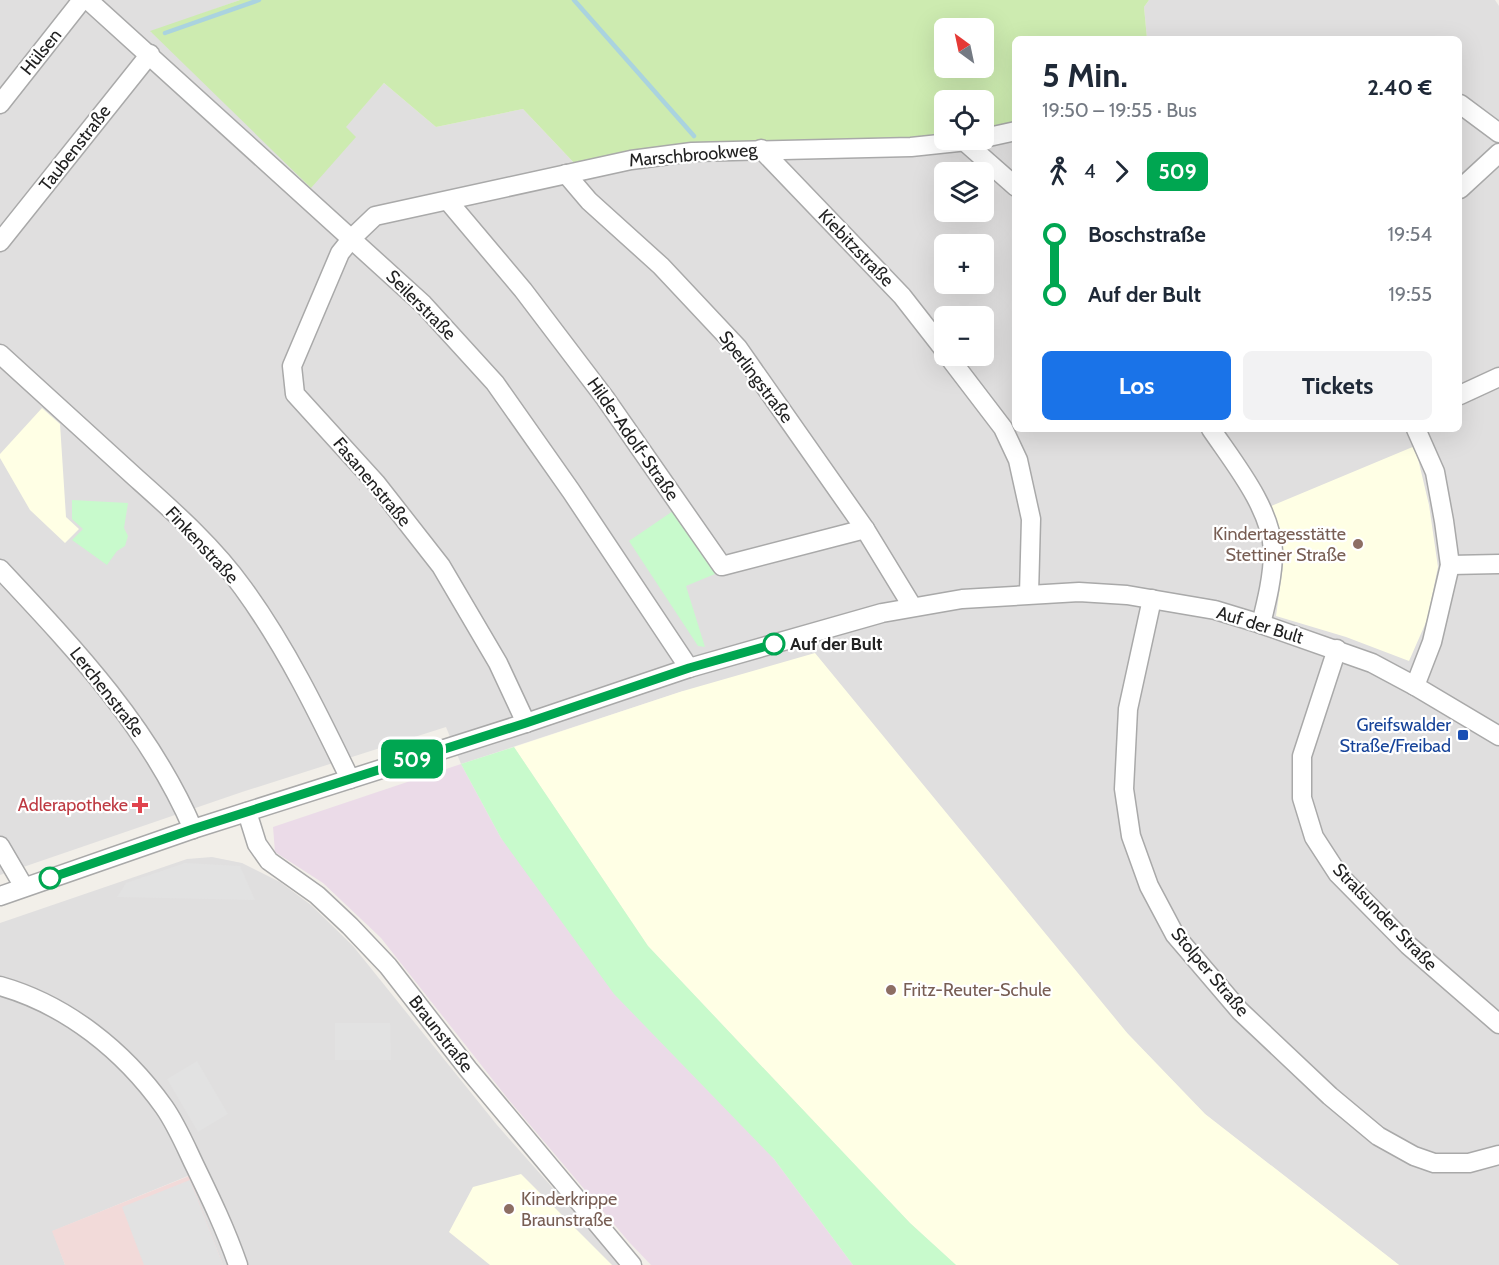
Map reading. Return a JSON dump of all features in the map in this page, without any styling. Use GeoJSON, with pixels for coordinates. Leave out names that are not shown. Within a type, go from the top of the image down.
{"type":"FeatureCollection","features":[{"type":"Feature","properties":{"kind":"street","name":"Hülsen"},"geometry":{"type":"LineString","coordinates":[[0,104],[82,0]]}},
{"type":"Feature","properties":{"kind":"street","name":"Seilerstraße"},"geometry":{"type":"LineString","coordinates":[[88,0],[352,237],[423,304],[495,383],[578,501],[689,668]]}},
{"type":"Feature","properties":{"kind":"street","name":"Taubenstraße"},"geometry":{"type":"LineString","coordinates":[[0,242],[150,54]]}},
{"type":"Feature","properties":{"kind":"street"},"geometry":{"type":"LineString","coordinates":[[1462,105],[1499,133]]}},
{"type":"Feature","properties":{"kind":"street"},"geometry":{"type":"LineString","coordinates":[[994,136],[1012,132]]}},
{"type":"Feature","properties":{"kind":"street","name":"Marschbrookweg"},"geometry":{"type":"LineString","coordinates":[[352,237],[375,216],[631,160],[692,152],[934,145]]}},
{"type":"Feature","properties":{"kind":"street","name":"Kiebitzstraße"},"geometry":{"type":"LineString","coordinates":[[761,149],[902,296],[934,337]]}},
{"type":"Feature","properties":{"kind":"street"},"geometry":{"type":"LineString","coordinates":[[980,150],[1012,183]]}},
{"type":"Feature","properties":{"kind":"street"},"geometry":{"type":"LineString","coordinates":[[1462,187],[1499,153]]}},
{"type":"Feature","properties":{"kind":"street","name":"Sperlingstraße"},"geometry":{"type":"LineString","coordinates":[[566,174],[589,201],[661,266],[738,348],[865,528],[912,606]]}},
{"type":"Feature","properties":{"kind":"street","name":"Hilde-Adolf-Straße"},"geometry":{"type":"LineString","coordinates":[[448,201],[524,290],[598,389],[722,566],[865,528]]}},
{"type":"Feature","properties":{"kind":"street","name":"Fasanenstraße"},"geometry":{"type":"LineString","coordinates":[[352,237],[340,253],[292,366],[295,394],[376,483],[441,566],[498,663],[526,723]]}},
{"type":"Feature","properties":{"kind":"street","name":"Finkenstraße"},"geometry":{"type":"LineString","coordinates":[[0,354],[153,493],[219,558],[243,588],[280,645],[316,709],[350,779]]}},
{"type":"Feature","properties":{"kind":"street"},"geometry":{"type":"LineString","coordinates":[[956,366],[1006,433],[1018,460],[1031,519],[1029,594]]}},
{"type":"Feature","properties":{"kind":"street"},"geometry":{"type":"LineString","coordinates":[[1462,394],[1499,377]]}},
{"type":"Feature","properties":{"kind":"street"},"geometry":{"type":"LineString","coordinates":[[1213,432],[1245,480],[1265,517],[1273,550],[1270,588],[1261,624]]}},
{"type":"Feature","properties":{"kind":"street"},"geometry":{"type":"LineString","coordinates":[[1415,686],[1432,642],[1450,565],[1435,472],[1417,432]]}},
{"type":"Feature","properties":{"kind":"street"},"geometry":{"type":"LineString","coordinates":[[1450,565],[1499,564]]}},
{"type":"Feature","properties":{"kind":"street","name":"Lerchenstraße"},"geometry":{"type":"LineString","coordinates":[[0,569],[87,663],[127,714],[165,772],[193,829]]}},
{"type":"Feature","properties":{"kind":"street","name":"Auf der Bult"},"geometry":{"type":"LineString","coordinates":[[0,896],[193,829],[526,723],[689,668],[912,606],[973,597],[1079,592],[1152,599],[1215,610],[1372,663],[1499,736]]}},
{"type":"Feature","properties":{"kind":"street","name":"Stolper Straße"},"geometry":{"type":"LineString","coordinates":[[1152,599],[1128,709],[1124,789],[1131,836],[1149,886],[1175,935],[1240,1011],[1330,1096],[1378,1136],[1414,1156],[1434,1163],[1469,1163],[1499,1155]]}},
{"type":"Feature","properties":{"kind":"street","name":"Stralsunder Straße"},"geometry":{"type":"LineString","coordinates":[[1336,650],[1302,756],[1302,798],[1314,837],[1338,874],[1400,937],[1499,1024]]}},
{"type":"Feature","properties":{"kind":"street","name":"Braunstraße"},"geometry":{"type":"LineString","coordinates":[[248,812],[257,844],[270,861],[317,895],[351,926],[388,966],[468,1069],[632,1265]]}},
{"type":"Feature","properties":{"kind":"street"},"geometry":{"type":"LineString","coordinates":[[0,846],[24,887]]}},
{"type":"Feature","properties":{"kind":"street"},"geometry":{"type":"LineString","coordinates":[[0,986],[35,999],[83,1027],[109,1045],[144,1082],[165,1108],[181,1137],[215,1208],[238,1265]]}},
{"type":"Feature","properties":{"kind":"shaded area"},"geometry":{"type":"Polygon","coordinates":[[[0,0],[240,0],[151,32],[355,137],[345,127],[384,83],[436,127],[523,109],[577,166],[630,153],[934,136],[934,150],[994,150],[994,130],[1012,126],[1012,432],[1462,432],[1462,36],[1147,36],[1144,7],[1149,0],[1495,0],[1499,6],[1499,1265],[1399,1265],[1205,1114],[1128,1034],[683,691],[461,764],[446,727],[242,792],[0,875],[0,0]]]}},
{"type":"Feature","properties":{"kind":"shaded area"},"geometry":{"type":"Polygon","coordinates":[[[42,408],[60,424],[66,517],[79,529],[65,543],[30,510],[0,458],[0,454],[42,408]]]}},
{"type":"Feature","properties":{"kind":"shaded area","name":"Kindertagesstätte Stettiner Straße"},"geometry":{"type":"Polygon","coordinates":[[[1415,446],[1429,505],[1438,567],[1427,620],[1409,661],[1346,637],[1276,616],[1284,558],[1279,529],[1269,507],[1415,446]]]}},
{"type":"Feature","properties":{"kind":"shaded area","name":"Fritz-Reuter-Schule"},"geometry":{"type":"Polygon","coordinates":[[[815,653],[1128,1034],[1205,1114],[1399,1265],[956,1265],[910,1223],[648,946],[514,747],[683,691],[815,653]]]}},
{"type":"Feature","properties":{"kind":"shaded area"},"geometry":{"type":"Polygon","coordinates":[[[461,764],[501,838],[774,1159],[853,1265],[651,1265],[508,1099],[381,938],[323,883],[275,852],[273,827],[461,764]]]}},
{"type":"Feature","properties":{"kind":"shaded area"},"geometry":{"type":"Polygon","coordinates":[[[212,857],[242,863],[280,882],[311,905],[353,946],[497,1125],[621,1265],[223,1265],[188,1176],[53,1231],[65,1265],[0,1265],[0,923],[187,859],[212,857]]]}},
{"type":"Feature","properties":{"kind":"shaded area"},"geometry":{"type":"Polygon","coordinates":[[[185,863],[240,866],[255,900],[117,897],[126,883],[185,863]]]}},
{"type":"Feature","properties":{"kind":"shaded area"},"geometry":{"type":"Polygon","coordinates":[[[335,1023],[390,1023],[391,1060],[335,1060],[335,1023]]]}},
{"type":"Feature","properties":{"kind":"shaded area"},"geometry":{"type":"Polygon","coordinates":[[[197,1061],[228,1114],[198,1132],[167,1079],[197,1061]]]}},
{"type":"Feature","properties":{"kind":"shaded area","name":"Kinderkrippe Braunstraße"},"geometry":{"type":"Polygon","coordinates":[[[521,1174],[612,1265],[490,1265],[449,1232],[473,1187],[521,1174]]]}},
{"type":"Feature","properties":{"kind":"shaded area"},"geometry":{"type":"Polygon","coordinates":[[[189,1176],[223,1265],[65,1265],[52,1231],[189,1176]]]}},
{"type":"Feature","properties":{"kind":"shaded area"},"geometry":{"type":"Polygon","coordinates":[[[190,1180],[223,1265],[144,1265],[122,1207],[190,1180]]]}},
{"type":"Feature","properties":{"kind":"green space"},"geometry":{"type":"Polygon","coordinates":[[[240,0],[1149,0],[1144,7],[1147,36],[1012,36],[1012,126],[994,129],[994,90],[934,90],[934,136],[577,166],[523,109],[436,127],[384,83],[346,127],[356,137],[311,188],[150,31],[240,0]]]}},
{"type":"Feature","properties":{"kind":"green space"},"geometry":{"type":"Polygon","coordinates":[[[72,500],[128,503],[124,528],[128,536],[125,546],[117,551],[107,565],[72,540],[83,529],[72,519],[72,500]]]}},
{"type":"Feature","properties":{"kind":"green space"},"geometry":{"type":"Polygon","coordinates":[[[673,511],[715,574],[686,586],[705,647],[698,646],[629,541],[673,511]]]}},
{"type":"Feature","properties":{"kind":"green space"},"geometry":{"type":"Polygon","coordinates":[[[514,747],[648,946],[910,1223],[956,1265],[853,1265],[774,1159],[614,994],[501,838],[461,764],[514,747]]]}},
{"type":"Feature","properties":{"kind":"waterway"},"geometry":{"type":"LineString","coordinates":[[165,33],[259,0]]}},
{"type":"Feature","properties":{"kind":"waterway"},"geometry":{"type":"LineString","coordinates":[[574,0],[694,136]]}},
{"type":"Feature","properties":{"kind":"bus line","name":"509"},"geometry":{"type":"LineString","coordinates":[[50,878],[193,829],[526,723],[689,668],[774,644]]}},
{"type":"Feature","properties":{"kind":"place","name":"Kindertagesstätte Stettiner Straße"},"geometry":{"type":"Point","coordinates":[1358,544]}},
{"type":"Feature","properties":{"kind":"place","name":"Auf der Bult"},"geometry":{"type":"Point","coordinates":[774,644]}},
{"type":"Feature","properties":{"kind":"place","name":"Greifswalder Straße/Freibad"},"geometry":{"type":"Point","coordinates":[1463,735]}},
{"type":"Feature","properties":{"kind":"place","name":"Adlerapotheke"},"geometry":{"type":"Point","coordinates":[140,805]}},
{"type":"Feature","properties":{"kind":"place","name":"Fritz-Reuter-Schule"},"geometry":{"type":"Point","coordinates":[891,990]}},
{"type":"Feature","properties":{"kind":"place","name":"Kinderkrippe Braunstraße"},"geometry":{"type":"Point","coordinates":[509,1209]}}]}
